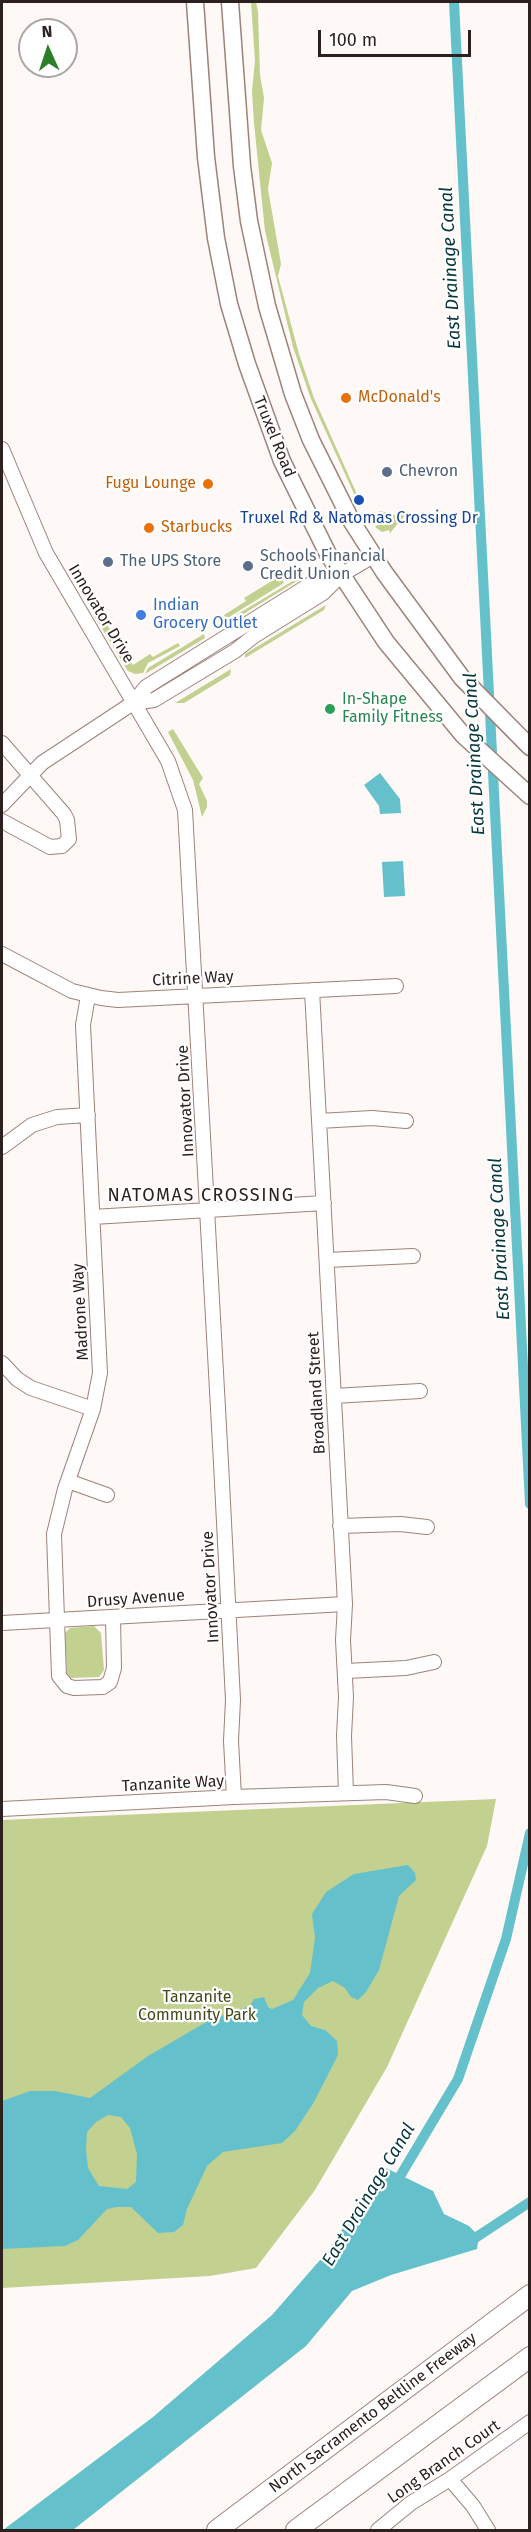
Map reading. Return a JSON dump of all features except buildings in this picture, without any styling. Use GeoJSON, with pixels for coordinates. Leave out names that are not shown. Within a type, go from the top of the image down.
{"type":"FeatureCollection","features":[{"type":"Feature","properties":{"kind":"highway","name":"North Sacramento Beltline Freeway"},"geometry":{"type":"LineString","coordinates":[[217,2530],[530,2295]]}},
{"type":"Feature","properties":{"kind":"highway"},"geometry":{"type":"LineString","coordinates":[[296,2530],[530,2357]]}},
{"type":"Feature","properties":{"kind":"highway"},"geometry":{"type":"LineString","coordinates":[[315,2530],[530,2357]]}},
{"type":"Feature","properties":{"kind":"main road","name":"Truxel Road"},"geometry":{"type":"LineString","coordinates":[[195,2],[211,203],[229,304],[257,396],[282,461],[341,575],[386,642],[417,682],[464,735],[530,796]]}},
{"type":"Feature","properties":{"kind":"main road","name":"Truxel Road"},"geometry":{"type":"LineString","coordinates":[[230,2],[246,199],[267,306],[293,394],[311,440],[352,522],[373,556],[462,678],[530,747]]}},
{"type":"Feature","properties":{"kind":"street","name":"Innovator Drive"},"geometry":{"type":"LineString","coordinates":[[2,449],[4,464],[59,578],[168,760],[185,810],[228,1609],[234,1797]]}},
{"type":"Feature","properties":{"kind":"street"},"geometry":{"type":"LineString","coordinates":[[2,805],[29,774],[62,748],[133,703],[146,687],[304,587],[341,575],[373,556]]}},
{"type":"Feature","properties":{"kind":"street"},"geometry":{"type":"LineString","coordinates":[[2,743],[64,814],[69,834],[66,843],[50,848],[2,821]]}},
{"type":"Feature","properties":{"kind":"street","name":"Citrine Way"},"geometry":{"type":"LineString","coordinates":[[2,954],[55,983],[88,996],[118,1000],[396,986]]}},
{"type":"Feature","properties":{"kind":"street","name":"Broadland Street"},"geometry":{"type":"LineString","coordinates":[[312,990],[345,1604],[343,1640],[346,1671],[344,1736],[346,1793]]}},
{"type":"Feature","properties":{"kind":"street","name":"Madrone Way"},"geometry":{"type":"LineString","coordinates":[[88,996],[83,1025],[100,1354],[99,1383],[93,1409],[58,1511],[54,1534],[53,1557],[59,1676],[67,1686],[74,1688],[103,1687],[110,1682],[114,1668],[113,1618]]}},
{"type":"Feature","properties":{"kind":"street"},"geometry":{"type":"LineString","coordinates":[[2,1148],[20,1132],[38,1123],[57,1117],[88,1115]]}},
{"type":"Feature","properties":{"kind":"street"},"geometry":{"type":"LineString","coordinates":[[319,1121],[372,1118],[406,1121]]}},
{"type":"Feature","properties":{"kind":"street"},"geometry":{"type":"LineString","coordinates":[[93,1217],[324,1203]]}},
{"type":"Feature","properties":{"kind":"street"},"geometry":{"type":"LineString","coordinates":[[327,1260],[413,1256]]}},
{"type":"Feature","properties":{"kind":"street"},"geometry":{"type":"LineString","coordinates":[[2,1363],[17,1379],[31,1388],[93,1409]]}},
{"type":"Feature","properties":{"kind":"street"},"geometry":{"type":"LineString","coordinates":[[334,1396],[420,1391]]}},
{"type":"Feature","properties":{"kind":"street"},"geometry":{"type":"LineString","coordinates":[[68,1481],[107,1495]]}},
{"type":"Feature","properties":{"kind":"street"},"geometry":{"type":"LineString","coordinates":[[340,1526],[400,1524],[427,1527]]}},
{"type":"Feature","properties":{"kind":"street","name":"Drusy Avenue"},"geometry":{"type":"LineString","coordinates":[[2,1623],[345,1604]]}},
{"type":"Feature","properties":{"kind":"street"},"geometry":{"type":"LineString","coordinates":[[346,1671],[406,1668],[434,1662]]}},
{"type":"Feature","properties":{"kind":"street","name":"Tanzanite Way"},"geometry":{"type":"LineString","coordinates":[[2,1809],[346,1793],[386,1792],[415,1796]]}},
{"type":"Feature","properties":{"kind":"street","name":"Long Branch Court"},"geometry":{"type":"LineString","coordinates":[[378,2530],[411,2503],[450,2479],[530,2422]]}},
{"type":"Feature","properties":{"kind":"street"},"geometry":{"type":"LineString","coordinates":[[450,2479],[473,2506],[488,2530]]}},
{"type":"Feature","properties":{"kind":"green space"},"geometry":{"type":"Polygon","coordinates":[[[251,2],[256,2],[258,12],[260,75],[264,98],[261,130],[272,163],[268,189],[281,264],[278,276],[299,354],[314,398],[356,492],[355,496],[311,399],[293,347],[265,231],[252,91],[255,61],[251,2]]]}},
{"type":"Feature","properties":{"kind":"green space"},"geometry":{"type":"Polygon","coordinates":[[[380,511],[396,515],[406,514],[390,533],[389,530],[382,532],[375,527],[377,525],[376,514],[380,511]]]}},
{"type":"Feature","properties":{"kind":"green space"},"geometry":{"type":"Polygon","coordinates":[[[280,576],[284,583],[226,619],[224,615],[246,601],[244,598],[280,576]]]}},
{"type":"Feature","properties":{"kind":"green space"},"geometry":{"type":"Polygon","coordinates":[[[302,578],[219,629],[216,627],[296,579],[302,578]]]}},
{"type":"Feature","properties":{"kind":"green space"},"geometry":{"type":"Polygon","coordinates":[[[326,605],[324,610],[245,658],[245,654],[326,605]]]}},
{"type":"Feature","properties":{"kind":"green space"},"geometry":{"type":"Polygon","coordinates":[[[98,611],[133,665],[150,654],[153,657],[178,643],[180,646],[148,663],[143,673],[135,674],[128,671],[93,614],[98,611]]]}},
{"type":"Feature","properties":{"kind":"green space"},"geometry":{"type":"Polygon","coordinates":[[[204,634],[205,638],[145,674],[148,668],[204,634]]]}},
{"type":"Feature","properties":{"kind":"green space"},"geometry":{"type":"Polygon","coordinates":[[[231,669],[230,675],[184,703],[175,703],[231,669]]]}},
{"type":"Feature","properties":{"kind":"green space"},"geometry":{"type":"Polygon","coordinates":[[[173,729],[203,778],[199,784],[207,801],[207,807],[202,817],[193,780],[168,732],[173,729]]]}},
{"type":"Feature","properties":{"kind":"green space"},"geometry":{"type":"Polygon","coordinates":[[[94,1626],[101,1633],[104,1670],[99,1677],[71,1678],[67,1673],[65,1633],[70,1628],[94,1626]]]}},
{"type":"Feature","properties":{"kind":"green space","name":"Tanzanite Community Park"},"geometry":{"type":"Polygon","coordinates":[[[496,1799],[487,1846],[387,2067],[315,2190],[256,2268],[210,2276],[2,2288],[2,1820],[496,1799]]]}},
{"type":"Feature","properties":{"kind":"water"},"geometry":{"type":"Polygon","coordinates":[[[380,773],[400,799],[401,813],[380,814],[379,806],[364,785],[380,773]]]}},
{"type":"Feature","properties":{"kind":"water"},"geometry":{"type":"Polygon","coordinates":[[[403,861],[405,896],[384,897],[382,862],[403,861]]]}},
{"type":"Feature","properties":{"kind":"water"},"geometry":{"type":"Polygon","coordinates":[[[408,1865],[415,1873],[416,1880],[399,1896],[379,1970],[366,1992],[358,2000],[351,1997],[345,1988],[333,1981],[318,1988],[304,2002],[302,2015],[311,2026],[325,2030],[337,2041],[338,2055],[314,2102],[295,2131],[282,2143],[223,2152],[207,2166],[187,2209],[183,2225],[174,2232],[158,2233],[131,2207],[117,2207],[107,2209],[78,2240],[65,2246],[2,2249],[2,2101],[30,2091],[55,2091],[90,2098],[148,2056],[208,2021],[250,2006],[254,1999],[264,1997],[268,2007],[272,2009],[293,2000],[310,1973],[315,1938],[312,1914],[326,1892],[354,1874],[408,1865]],[[108,2115],[96,2122],[87,2132],[88,2168],[99,2186],[127,2189],[136,2182],[137,2154],[130,2128],[121,2117],[108,2115]]]}},
{"type":"Feature","properties":{"kind":"water"},"geometry":{"type":"Polygon","coordinates":[[[384,2167],[433,2191],[444,2214],[469,2226],[479,2236],[477,2249],[391,2275],[352,2291],[306,2346],[73,2530],[3,2530],[153,2417],[272,2315],[327,2252],[384,2167]]]}},
{"type":"Feature","properties":{"kind":"waterway","name":"East Drainage Canal"},"geometry":{"type":"LineString","coordinates":[[454,2],[530,1504]]}},
{"type":"Feature","properties":{"kind":"waterway","name":"East Drainage Canal"},"geometry":{"type":"LineString","coordinates":[[393,2188],[458,2079],[506,1939],[530,1833]]}},
{"type":"Feature","properties":{"kind":"waterway"},"geometry":{"type":"LineString","coordinates":[[469,2242],[530,2202]]}},
{"type":"Feature","properties":{"kind":"place","name":"McDonald's"},"geometry":{"type":"Point","coordinates":[346,398]}},
{"type":"Feature","properties":{"kind":"place","name":"Chevron"},"geometry":{"type":"Point","coordinates":[387,472]}},
{"type":"Feature","properties":{"kind":"place","name":"Fugu Lounge"},"geometry":{"type":"Point","coordinates":[208,484]}},
{"type":"Feature","properties":{"kind":"place","name":"Truxel Rd & Natomas Crossing Dr"},"geometry":{"type":"Point","coordinates":[359,500]}},
{"type":"Feature","properties":{"kind":"place","name":"Starbucks"},"geometry":{"type":"Point","coordinates":[149,528]}},
{"type":"Feature","properties":{"kind":"place","name":"The UPS Store"},"geometry":{"type":"Point","coordinates":[108,562]}},
{"type":"Feature","properties":{"kind":"place","name":"Schools Financial Credit Union"},"geometry":{"type":"Point","coordinates":[248,566]}},
{"type":"Feature","properties":{"kind":"place","name":"Indian Grocery Outlet"},"geometry":{"type":"Point","coordinates":[141,615]}},
{"type":"Feature","properties":{"kind":"place","name":"In-Shape Family Fitness"},"geometry":{"type":"Point","coordinates":[330,709]}},
{"type":"Feature","properties":{"kind":"district","name":"NATOMAS CROSSING"},"geometry":{"type":"Point","coordinates":[201,1196]}}]}
